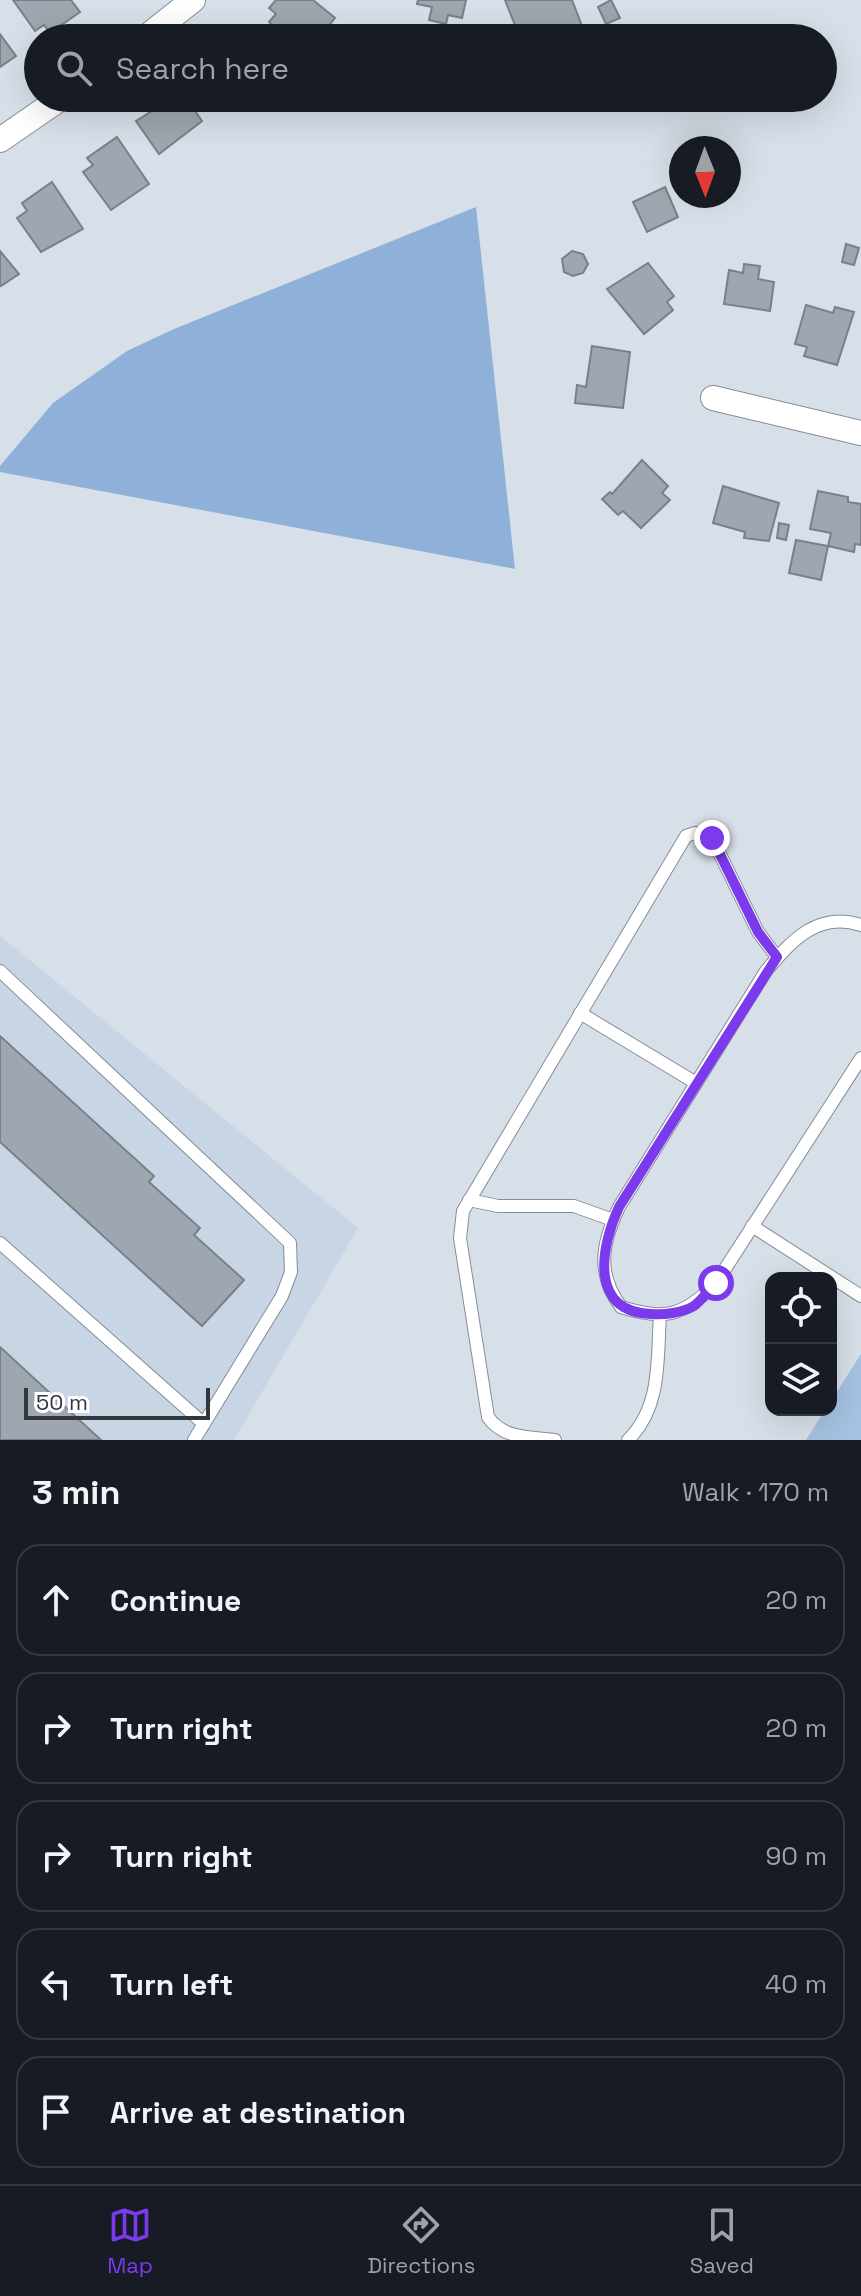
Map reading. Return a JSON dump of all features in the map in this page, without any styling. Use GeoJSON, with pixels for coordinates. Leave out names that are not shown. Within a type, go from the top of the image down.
{"type":"FeatureCollection","features":[{"type":"Feature","properties":{"kind":"street"},"geometry":{"type":"LineString","coordinates":[[163,24],[193,0]]}},
{"type":"Feature","properties":{"kind":"street"},"geometry":{"type":"LineString","coordinates":[[0,140],[41,112]]}},
{"type":"Feature","properties":{"kind":"street"},"geometry":{"type":"LineString","coordinates":[[713,398],[861,433]]}},
{"type":"Feature","properties":{"kind":"lane"},"geometry":{"type":"LineString","coordinates":[[555,1440],[496,1429],[488,1417],[460,1238],[463,1211],[681,841],[695,833],[712,838],[758,932],[777,957]]}},
{"type":"Feature","properties":{"kind":"lane"},"geometry":{"type":"LineString","coordinates":[[861,925],[830,920],[812,927],[788,944],[696,1083],[613,1220],[603,1254],[609,1290],[621,1307],[660,1315],[694,1306],[716,1283],[861,1058]]}},
{"type":"Feature","properties":{"kind":"lane"},"geometry":{"type":"LineString","coordinates":[[0,971],[290,1243],[291,1272],[282,1296],[194,1440]]}},
{"type":"Feature","properties":{"kind":"lane"},"geometry":{"type":"LineString","coordinates":[[580,1013],[696,1083]]}},
{"type":"Feature","properties":{"kind":"lane"},"geometry":{"type":"LineString","coordinates":[[469,1200],[498,1206],[574,1206],[613,1220]]}},
{"type":"Feature","properties":{"kind":"lane"},"geometry":{"type":"LineString","coordinates":[[752,1226],[861,1296]]}},
{"type":"Feature","properties":{"kind":"lane"},"geometry":{"type":"LineString","coordinates":[[0,1243],[204,1424]]}},
{"type":"Feature","properties":{"kind":"lane"},"geometry":{"type":"LineString","coordinates":[[628,1440],[648,1415],[654,1395],[660,1315]]}},
{"type":"Feature","properties":{"kind":"shaded area"},"geometry":{"type":"Polygon","coordinates":[[[476,207],[515,569],[0,472],[0,466],[53,403],[127,351],[174,329],[476,207]]]}},
{"type":"Feature","properties":{"kind":"shaded area"},"geometry":{"type":"Polygon","coordinates":[[[0,936],[358,1228],[234,1440],[0,1440],[0,936]]]}},
{"type":"Feature","properties":{"kind":"shaded area"},"geometry":{"type":"Polygon","coordinates":[[[861,1354],[861,1440],[806,1440],[821,1416],[837,1416],[837,1392],[861,1354]]]}},
{"type":"Feature","properties":{"kind":"building"},"geometry":{"type":"Polygon","coordinates":[[[13,0],[71,0],[80,12],[63,24],[30,24],[13,0]]]}},
{"type":"Feature","properties":{"kind":"building"},"geometry":{"type":"Polygon","coordinates":[[[276,0],[313,0],[335,18],[330,24],[271,24],[269,22],[276,14],[269,8],[276,0]]]}},
{"type":"Feature","properties":{"kind":"building"},"geometry":{"type":"Polygon","coordinates":[[[418,0],[466,0],[462,18],[448,15],[446,24],[429,20],[432,7],[417,4],[418,0]]]}},
{"type":"Feature","properties":{"kind":"building"},"geometry":{"type":"Polygon","coordinates":[[[505,0],[572,0],[581,24],[514,24],[505,0]]]}},
{"type":"Feature","properties":{"kind":"building"},"geometry":{"type":"Polygon","coordinates":[[[611,0],[620,18],[606,24],[598,7],[611,0]]]}},
{"type":"Feature","properties":{"kind":"building"},"geometry":{"type":"Polygon","coordinates":[[[0,34],[16,56],[0,67],[0,34]]]}},
{"type":"Feature","properties":{"kind":"building"},"geometry":{"type":"Polygon","coordinates":[[[150,112],[196,112],[202,121],[159,154],[136,121],[150,112]]]}},
{"type":"Feature","properties":{"kind":"building"},"geometry":{"type":"Polygon","coordinates":[[[117,137],[149,184],[111,210],[83,172],[93,165],[87,158],[117,137]]]}},
{"type":"Feature","properties":{"kind":"building"},"geometry":{"type":"Polygon","coordinates":[[[52,182],[83,229],[41,252],[17,218],[27,211],[22,203],[52,182]]]}},
{"type":"Feature","properties":{"kind":"building"},"geometry":{"type":"Polygon","coordinates":[[[665,187],[669,208],[674,208],[678,217],[647,232],[633,202],[665,187]]]}},
{"type":"Feature","properties":{"kind":"building"},"geometry":{"type":"Polygon","coordinates":[[[846,244],[859,248],[854,265],[842,262],[846,244]]]}},
{"type":"Feature","properties":{"kind":"building"},"geometry":{"type":"Polygon","coordinates":[[[0,251],[19,274],[1,286],[0,285],[0,251]]]}},
{"type":"Feature","properties":{"kind":"building"},"geometry":{"type":"Polygon","coordinates":[[[572,251],[583,254],[588,264],[583,273],[573,276],[564,272],[562,259],[572,251]]]}},
{"type":"Feature","properties":{"kind":"building"},"geometry":{"type":"Polygon","coordinates":[[[648,263],[674,296],[667,302],[673,310],[644,334],[607,289],[648,263]]]}},
{"type":"Feature","properties":{"kind":"building"},"geometry":{"type":"Polygon","coordinates":[[[744,264],[760,266],[758,279],[774,282],[770,311],[724,304],[729,270],[743,273],[744,264]]]}},
{"type":"Feature","properties":{"kind":"building"},"geometry":{"type":"Polygon","coordinates":[[[806,305],[833,313],[835,307],[854,312],[837,365],[804,356],[807,347],[795,344],[806,305]]]}},
{"type":"Feature","properties":{"kind":"building"},"geometry":{"type":"Polygon","coordinates":[[[592,346],[630,352],[623,408],[575,403],[577,385],[586,387],[592,346]]]}},
{"type":"Feature","properties":{"kind":"building"},"geometry":{"type":"Polygon","coordinates":[[[642,460],[668,486],[662,493],[670,500],[641,528],[623,511],[618,515],[602,499],[610,492],[612,494],[642,460]]]}},
{"type":"Feature","properties":{"kind":"building"},"geometry":{"type":"Polygon","coordinates":[[[723,486],[779,503],[769,541],[744,538],[745,532],[713,523],[723,486]]]}},
{"type":"Feature","properties":{"kind":"building"},"geometry":{"type":"Polygon","coordinates":[[[818,491],[848,497],[848,502],[861,504],[861,545],[855,544],[854,552],[828,546],[831,533],[810,529],[818,491]]]}},
{"type":"Feature","properties":{"kind":"building"},"geometry":{"type":"Polygon","coordinates":[[[779,523],[789,525],[786,540],[777,538],[779,523]]]}},
{"type":"Feature","properties":{"kind":"building"},"geometry":{"type":"Polygon","coordinates":[[[796,540],[828,546],[821,580],[789,573],[796,540]]]}},
{"type":"Feature","properties":{"kind":"building"},"geometry":{"type":"Polygon","coordinates":[[[0,1036],[154,1176],[149,1182],[200,1228],[194,1235],[244,1280],[202,1326],[0,1142],[0,1036]]]}},
{"type":"Feature","properties":{"kind":"building"},"geometry":{"type":"Polygon","coordinates":[[[0,1347],[101,1440],[0,1440],[0,1347]]]}},
{"type":"Feature","properties":{"kind":"route"},"geometry":{"type":"LineString","coordinates":[[712,838],[758,932],[777,957],[619,1207],[607,1233],[603,1270],[609,1290],[621,1307],[644,1314],[660,1315],[694,1306],[716,1283]]}}]}
